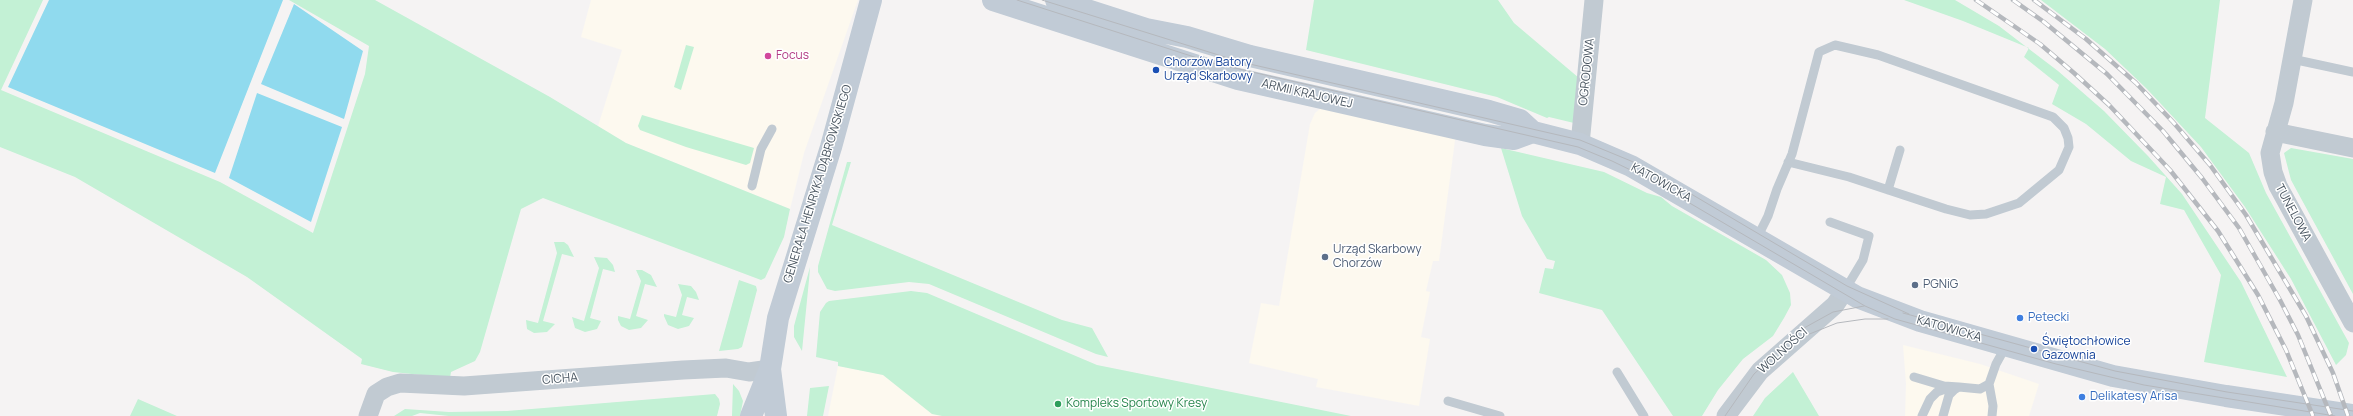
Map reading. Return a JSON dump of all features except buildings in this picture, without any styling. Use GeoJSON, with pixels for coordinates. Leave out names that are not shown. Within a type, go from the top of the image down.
{"type":"FeatureCollection","features":[{"type":"Feature","properties":{"kind":"street","name":"GENERAŁA HENRYKA DĄBROWSKIEGO"},"geometry":{"type":"LineString","coordinates":[[751,416],[770,369],[778,318],[831,147],[871,0]]}},
{"type":"Feature","properties":{"kind":"street","name":"ARMII KRAJOWEJ"},"geometry":{"type":"LineString","coordinates":[[993,0],[1238,79],[1485,135],[1512,129]]}},
{"type":"Feature","properties":{"kind":"street","name":"ARMII KRAJOWEJ"},"geometry":{"type":"LineString","coordinates":[[1056,0],[1146,29],[1187,37],[1212,46],[1242,54],[1315,71],[1512,129],[1533,132],[1580,144]]}},
{"type":"Feature","properties":{"kind":"street","name":"OGRODOWA"},"geometry":{"type":"LineString","coordinates":[[1580,144],[1594,0]]}},
{"type":"Feature","properties":{"kind":"street","name":"TUNELOWA"},"geometry":{"type":"LineString","coordinates":[[2303,0],[2284,103],[2270,153],[2278,186],[2353,323]]}},
{"type":"Feature","properties":{"kind":"street"},"geometry":{"type":"LineString","coordinates":[[1210,70],[1212,46]]}},
{"type":"Feature","properties":{"kind":"street"},"geometry":{"type":"LineString","coordinates":[[1238,79],[1242,54]]}},
{"type":"Feature","properties":{"kind":"street"},"geometry":{"type":"LineString","coordinates":[[1310,95],[1315,71]]}},
{"type":"Feature","properties":{"kind":"street"},"geometry":{"type":"LineString","coordinates":[[2275,132],[2353,148]]}},
{"type":"Feature","properties":{"kind":"street","name":"KATOWICKA"},"geometry":{"type":"LineString","coordinates":[[1580,144],[1650,176],[1844,290],[1891,312],[2113,376],[2291,411],[2353,415]]}},
{"type":"Feature","properties":{"kind":"street","name":"WOLNOŚCI"},"geometry":{"type":"LineString","coordinates":[[1726,416],[1760,371],[1835,305],[1844,290]]}},
{"type":"Feature","properties":{"kind":"street","name":"CICHA"},"geometry":{"type":"LineString","coordinates":[[368,416],[376,394],[387,387],[400,383],[464,386],[683,370],[726,368],[749,372],[770,369]]}},
{"type":"Feature","properties":{"kind":"street","name":"GENERAŁA HENRYKA DĄBROWSKIEGO"},"geometry":{"type":"LineString","coordinates":[[770,369],[776,416]]}},
{"type":"Feature","properties":{"kind":"lane"},"geometry":{"type":"LineString","coordinates":[[1757,238],[1768,216],[1788,162],[1819,52],[1835,45],[1878,55],[2053,117],[2064,128],[2068,138],[2069,147],[2059,170],[2019,203],[1996,212],[1970,215],[1946,209],[1849,177],[1788,162]]}},
{"type":"Feature","properties":{"kind":"lane"},"geometry":{"type":"LineString","coordinates":[[2292,59],[2353,72]]}},
{"type":"Feature","properties":{"kind":"lane"},"geometry":{"type":"LineString","coordinates":[[752,186],[761,149],[772,129]]}},
{"type":"Feature","properties":{"kind":"lane"},"geometry":{"type":"LineString","coordinates":[[1888,190],[1900,150]]}},
{"type":"Feature","properties":{"kind":"lane"},"geometry":{"type":"LineString","coordinates":[[1830,222],[1869,236],[1863,260],[1844,290]]}},
{"type":"Feature","properties":{"kind":"lane"},"geometry":{"type":"LineString","coordinates":[[1992,416],[1993,406],[1989,384],[1996,364],[2006,346]]}},
{"type":"Feature","properties":{"kind":"lane"},"geometry":{"type":"LineString","coordinates":[[1617,372],[1644,416]]}},
{"type":"Feature","properties":{"kind":"lane"},"geometry":{"type":"LineString","coordinates":[[1914,377],[1956,387],[1980,389],[1989,384]]}},
{"type":"Feature","properties":{"kind":"lane"},"geometry":{"type":"LineString","coordinates":[[1922,416],[1930,399],[1937,392],[1956,387]]}},
{"type":"Feature","properties":{"kind":"lane"},"geometry":{"type":"LineString","coordinates":[[1943,416],[1949,395],[1956,387]]}},
{"type":"Feature","properties":{"kind":"lane"},"geometry":{"type":"LineString","coordinates":[[1448,401],[1500,416]]}},
{"type":"Feature","properties":{"kind":"shaded area"},"geometry":{"type":"Polygon","coordinates":[[[591,0],[858,0],[804,153],[790,209],[626,143],[598,126],[622,50],[581,37],[591,0]]]}},
{"type":"Feature","properties":{"kind":"shaded area"},"geometry":{"type":"Polygon","coordinates":[[[1321,108],[1456,133],[1439,261],[1433,261],[1426,291],[1430,292],[1421,337],[1430,339],[1419,406],[1316,387],[1318,379],[1249,363],[1261,303],[1279,306],[1310,124],[1315,113],[1321,108]]]}},
{"type":"Feature","properties":{"kind":"shaded area"},"geometry":{"type":"Polygon","coordinates":[[[1903,345],[1980,364],[2039,384],[2029,416],[1905,416],[1906,384],[1903,345]]]}},
{"type":"Feature","properties":{"kind":"shaded area"},"geometry":{"type":"Polygon","coordinates":[[[838,366],[1027,403],[1024,416],[828,416],[838,366]]]}},
{"type":"Feature","properties":{"kind":"green space"},"geometry":{"type":"Polygon","coordinates":[[[0,0],[43,0],[1,90],[220,182],[313,233],[365,74],[369,46],[289,0],[375,0],[550,97],[626,143],[790,209],[784,237],[765,278],[761,280],[543,198],[521,209],[480,352],[475,361],[451,372],[450,378],[393,372],[361,364],[362,359],[247,277],[75,177],[0,147],[0,0]]]}},
{"type":"Feature","properties":{"kind":"green space"},"geometry":{"type":"Polygon","coordinates":[[[1314,0],[1498,0],[1514,23],[1579,78],[1574,123],[1549,117],[1547,118],[1497,97],[1306,50],[1314,0]]]}},
{"type":"Feature","properties":{"kind":"green space"},"geometry":{"type":"Polygon","coordinates":[[[1904,0],[1955,0],[1999,26],[2026,47],[1963,21],[1904,0]]]}},
{"type":"Feature","properties":{"kind":"green space"},"geometry":{"type":"Polygon","coordinates":[[[2041,0],[2220,0],[2205,118],[2249,153],[2266,193],[2349,343],[2346,355],[2336,365],[2291,279],[2245,207],[2201,147],[2147,89],[2105,49],[2041,0]]]}},
{"type":"Feature","properties":{"kind":"green space"},"geometry":{"type":"Polygon","coordinates":[[[686,45],[694,47],[681,90],[674,87],[686,45]]]}},
{"type":"Feature","properties":{"kind":"green space"},"geometry":{"type":"Polygon","coordinates":[[[2029,49],[2058,71],[2104,111],[2148,156],[2182,194],[2241,282],[2287,377],[2204,362],[2221,275],[2184,210],[2160,204],[2166,177],[2131,161],[2086,124],[2052,104],[2059,85],[2024,57],[2029,49]]]}},
{"type":"Feature","properties":{"kind":"green space"},"geometry":{"type":"Polygon","coordinates":[[[642,115],[754,148],[750,163],[746,165],[686,147],[640,130],[638,126],[642,115]]]}},
{"type":"Feature","properties":{"kind":"green space"},"geometry":{"type":"Polygon","coordinates":[[[1501,148],[1604,172],[1647,193],[1661,197],[1672,206],[1766,260],[1782,275],[1790,293],[1791,305],[1784,318],[1773,336],[1743,359],[1718,390],[1702,416],[1673,416],[1602,310],[1539,293],[1545,268],[1553,269],[1555,261],[1547,259],[1522,216],[1501,148]]]}},
{"type":"Feature","properties":{"kind":"green space"},"geometry":{"type":"Polygon","coordinates":[[[2291,148],[2353,159],[2353,294],[2291,180],[2284,153],[2291,148]]]}},
{"type":"Feature","properties":{"kind":"green space"},"geometry":{"type":"Polygon","coordinates":[[[847,162],[851,162],[832,225],[1062,320],[1092,328],[1108,357],[1096,354],[929,284],[909,282],[835,291],[827,289],[818,272],[818,266],[847,162]]]}},
{"type":"Feature","properties":{"kind":"green space"},"geometry":{"type":"Polygon","coordinates":[[[554,242],[564,242],[568,245],[574,257],[562,254],[543,321],[555,324],[547,332],[534,333],[527,329],[526,320],[538,323],[557,253],[554,242]]]}},
{"type":"Feature","properties":{"kind":"green space"},"geometry":{"type":"Polygon","coordinates":[[[594,257],[607,258],[613,265],[615,272],[603,269],[590,318],[601,321],[597,329],[585,332],[575,328],[572,317],[584,321],[599,268],[594,257]]]}},
{"type":"Feature","properties":{"kind":"green space"},"geometry":{"type":"Polygon","coordinates":[[[810,267],[802,351],[794,337],[794,326],[810,267]]]}},
{"type":"Feature","properties":{"kind":"green space"},"geometry":{"type":"Polygon","coordinates":[[[636,270],[642,270],[651,275],[657,287],[645,284],[636,316],[648,320],[641,328],[629,330],[621,326],[618,316],[630,319],[641,281],[636,270]]]}},
{"type":"Feature","properties":{"kind":"green space"},"geometry":{"type":"Polygon","coordinates":[[[739,280],[756,286],[757,290],[742,347],[738,349],[719,351],[739,280]]]}},
{"type":"Feature","properties":{"kind":"green space"},"geometry":{"type":"Polygon","coordinates":[[[678,284],[691,286],[696,292],[699,300],[687,297],[682,315],[694,318],[689,326],[678,329],[668,325],[664,314],[676,317],[682,295],[678,284]]]}},
{"type":"Feature","properties":{"kind":"green space"},"geometry":{"type":"Polygon","coordinates":[[[911,291],[927,293],[1097,365],[1351,416],[942,416],[932,414],[883,375],[838,366],[838,362],[816,357],[820,312],[826,303],[829,301],[911,291]]]}},
{"type":"Feature","properties":{"kind":"green space"},"geometry":{"type":"Polygon","coordinates":[[[1793,372],[1819,416],[1753,416],[1765,398],[1793,372]]]}},
{"type":"Feature","properties":{"kind":"green space"},"geometry":{"type":"Polygon","coordinates":[[[733,384],[739,391],[743,401],[740,416],[732,416],[733,384]]]}},
{"type":"Feature","properties":{"kind":"green space"},"geometry":{"type":"Polygon","coordinates":[[[829,386],[823,416],[807,416],[810,388],[829,386]]]}},
{"type":"Feature","properties":{"kind":"green space"},"geometry":{"type":"Polygon","coordinates":[[[715,394],[719,399],[720,404],[717,416],[449,416],[420,413],[412,416],[394,416],[405,409],[449,412],[507,411],[715,394]]]}},
{"type":"Feature","properties":{"kind":"green space"},"geometry":{"type":"Polygon","coordinates":[[[138,399],[177,416],[130,416],[138,399]]]}},
{"type":"Feature","properties":{"kind":"water"},"geometry":{"type":"Polygon","coordinates":[[[49,0],[283,0],[215,173],[8,87],[49,0]]]}},
{"type":"Feature","properties":{"kind":"water"},"geometry":{"type":"Polygon","coordinates":[[[294,4],[363,51],[344,119],[261,84],[294,4]]]}},
{"type":"Feature","properties":{"kind":"water"},"geometry":{"type":"Polygon","coordinates":[[[257,93],[342,127],[311,222],[229,178],[257,93]]]}},
{"type":"Feature","properties":{"kind":"tram line"},"geometry":{"type":"LineString","coordinates":[[1017,0],[1213,63],[1578,147],[1647,178],[1865,306],[1895,319],[2056,364],[2144,385],[2335,416]]}},
{"type":"Feature","properties":{"kind":"tram line"},"geometry":{"type":"LineString","coordinates":[[1042,0],[1241,62],[1580,140],[1631,161],[1659,175],[1847,286],[1909,314]]}},
{"type":"Feature","properties":{"kind":"tram line"},"geometry":{"type":"LineString","coordinates":[[1725,416],[1754,374],[1804,328],[1833,312],[1864,306]]}},
{"type":"Feature","properties":{"kind":"tram line"},"geometry":{"type":"LineString","coordinates":[[1903,313],[2115,371],[2227,392],[2353,411]]}},
{"type":"Feature","properties":{"kind":"tram line"},"geometry":{"type":"LineString","coordinates":[[1797,339],[1837,323],[1865,319],[1888,319]]}},
{"type":"Feature","properties":{"kind":"railway"},"geometry":{"type":"LineString","coordinates":[[1976,0],[2040,44],[2074,73],[2109,105],[2170,170],[2218,231],[2258,295],[2286,350],[2313,416]]}},
{"type":"Feature","properties":{"kind":"railway"},"geometry":{"type":"LineString","coordinates":[[2013,0],[2044,22],[2107,74],[2163,131],[2202,178],[2239,228],[2280,300],[2298,335],[2331,416]]}},
{"type":"Feature","properties":{"kind":"railway"},"geometry":{"type":"LineString","coordinates":[[2034,0],[2086,39],[2136,83],[2173,122],[2210,165],[2246,215],[2306,316],[2333,373],[2348,416]]}},
{"type":"Feature","properties":{"kind":"place","name":"Focus"},"geometry":{"type":"Point","coordinates":[768,56]}},
{"type":"Feature","properties":{"kind":"place","name":"Chorzów Batory Urząd Skarbowy"},"geometry":{"type":"Point","coordinates":[1156,70]}},
{"type":"Feature","properties":{"kind":"place","name":"Urząd Skarbowy Chorzów"},"geometry":{"type":"Point","coordinates":[1325,257]}},
{"type":"Feature","properties":{"kind":"place","name":"PGNiG"},"geometry":{"type":"Point","coordinates":[1915,285]}},
{"type":"Feature","properties":{"kind":"place","name":"Petecki"},"geometry":{"type":"Point","coordinates":[2020,318]}},
{"type":"Feature","properties":{"kind":"place","name":"Świętochłowice Gazownia"},"geometry":{"type":"Point","coordinates":[2034,349]}},
{"type":"Feature","properties":{"kind":"place","name":"Delikatesy Arisa"},"geometry":{"type":"Point","coordinates":[2082,397]}},
{"type":"Feature","properties":{"kind":"place","name":"Kompleks Sportowy Kresy"},"geometry":{"type":"Point","coordinates":[1058,404]}}]}
